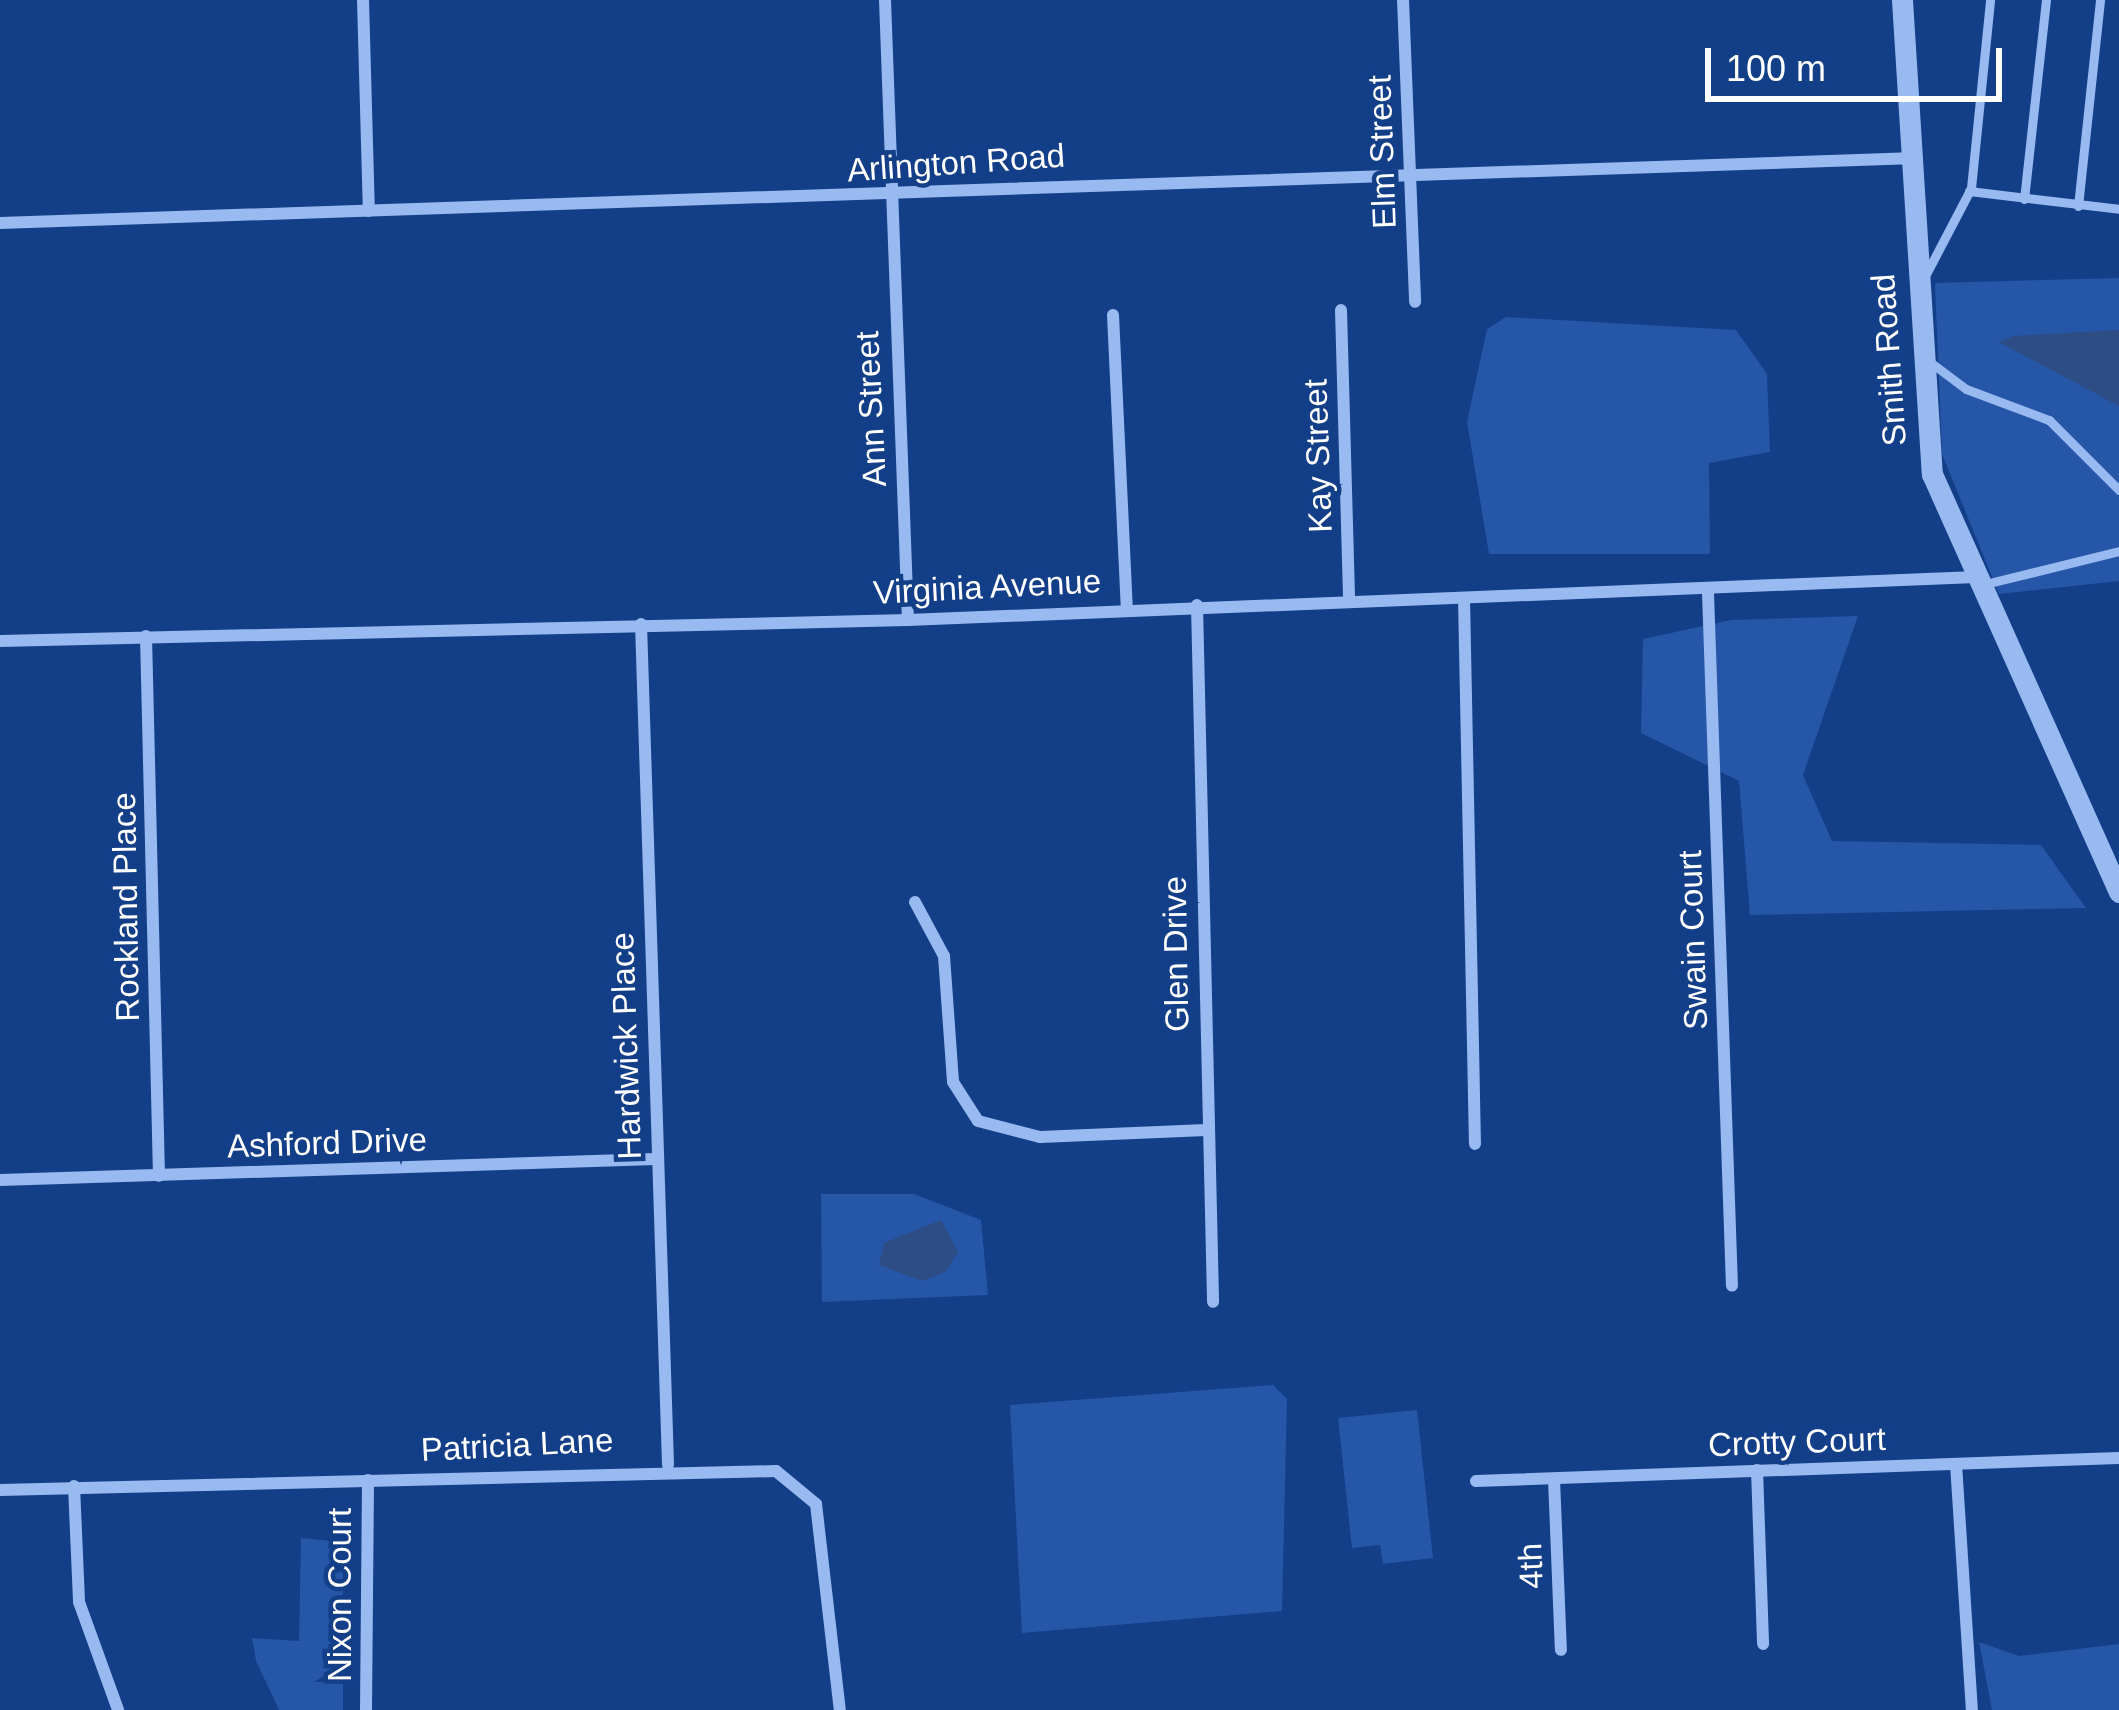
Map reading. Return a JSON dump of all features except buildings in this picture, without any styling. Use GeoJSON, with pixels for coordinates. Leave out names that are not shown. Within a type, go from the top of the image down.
{"type":"FeatureCollection","features":[{"type":"Feature","properties":{"kind":"street"},"geometry":{"type":"LineString","coordinates":[[363,0],[369,212]]}},
{"type":"Feature","properties":{"kind":"street","name":"Ann Street"},"geometry":{"type":"LineString","coordinates":[[885,0],[887,196],[908,620]]}},
{"type":"Feature","properties":{"kind":"street","name":"Elm Street"},"geometry":{"type":"LineString","coordinates":[[1403,0],[1415,302]]}},
{"type":"Feature","properties":{"kind":"street","name":"Smith Road"},"geometry":{"type":"LineString","coordinates":[[1902,0],[1916,158],[1918,353],[1932,474],[2119,892]]}},
{"type":"Feature","properties":{"kind":"street","name":"Arlington Road"},"geometry":{"type":"LineString","coordinates":[[0,223],[887,196],[1409,168],[1916,158]]}},
{"type":"Feature","properties":{"kind":"street","name":"Kay Street"},"geometry":{"type":"LineString","coordinates":[[1341,310],[1349,600]]}},
{"type":"Feature","properties":{"kind":"street"},"geometry":{"type":"LineString","coordinates":[[1113,315],[1127,608]]}},
{"type":"Feature","properties":{"kind":"street","name":"Virginia Avenue"},"geometry":{"type":"LineString","coordinates":[[0,641],[908,620],[1197,605],[1978,582]]}},
{"type":"Feature","properties":{"kind":"street","name":"Swain Court"},"geometry":{"type":"LineString","coordinates":[[1708,593],[1732,1286]]}},
{"type":"Feature","properties":{"kind":"street"},"geometry":{"type":"LineString","coordinates":[[1464,598],[1475,1144]]}},
{"type":"Feature","properties":{"kind":"street","name":"Glen Drive"},"geometry":{"type":"LineString","coordinates":[[1197,605],[1213,1302]]}},
{"type":"Feature","properties":{"kind":"street","name":"Hardwick Place"},"geometry":{"type":"LineString","coordinates":[[641,624],[668,1465]]}},
{"type":"Feature","properties":{"kind":"street","name":"Rockland Place"},"geometry":{"type":"LineString","coordinates":[[146,636],[159,1176]]}},
{"type":"Feature","properties":{"kind":"street"},"geometry":{"type":"LineString","coordinates":[[915,902],[944,956],[953,1082],[978,1121],[1040,1137],[1206,1130]]}},
{"type":"Feature","properties":{"kind":"street","name":"Ashford Drive"},"geometry":{"type":"LineString","coordinates":[[0,1180],[656,1159]]}},
{"type":"Feature","properties":{"kind":"street","name":"Crotty Court"},"geometry":{"type":"LineString","coordinates":[[1477,1481],[2119,1458]]}},
{"type":"Feature","properties":{"kind":"street"},"geometry":{"type":"LineString","coordinates":[[1956,1464],[1972,1710]]}},
{"type":"Feature","properties":{"kind":"street","name":"Patricia Lane"},"geometry":{"type":"LineString","coordinates":[[0,1490],[368,1480],[668,1465],[776,1471],[816,1504],[840,1710]]}},
{"type":"Feature","properties":{"kind":"street"},"geometry":{"type":"LineString","coordinates":[[1757,1470],[1763,1644]]}},
{"type":"Feature","properties":{"kind":"street","name":"4th"},"geometry":{"type":"LineString","coordinates":[[1554,1479],[1562,1650]]}},
{"type":"Feature","properties":{"kind":"street","name":"Nixon Court"},"geometry":{"type":"LineString","coordinates":[[366,1710],[368,1480]]}},
{"type":"Feature","properties":{"kind":"street"},"geometry":{"type":"LineString","coordinates":[[74,1486],[79,1602],[118,1710]]}},
{"type":"Feature","properties":{"kind":"lane"},"geometry":{"type":"LineString","coordinates":[[1916,293],[1969,191],[1990,0]]}},
{"type":"Feature","properties":{"kind":"lane"},"geometry":{"type":"LineString","coordinates":[[2024,199],[2046,0]]}},
{"type":"Feature","properties":{"kind":"lane"},"geometry":{"type":"LineString","coordinates":[[2078,206],[2100,0]]}},
{"type":"Feature","properties":{"kind":"lane"},"geometry":{"type":"LineString","coordinates":[[1969,191],[2119,209]]}},
{"type":"Feature","properties":{"kind":"lane"},"geometry":{"type":"LineString","coordinates":[[1918,353],[1966,389],[2049,420],[2119,490]]}},
{"type":"Feature","properties":{"kind":"lane"},"geometry":{"type":"LineString","coordinates":[[1978,582],[2119,551]]}},
{"type":"Feature","properties":{"kind":"shaded area"},"geometry":{"type":"Polygon","coordinates":[[[2119,278],[2119,581],[1999,594],[1942,454],[1935,283],[2119,278]]]}},
{"type":"Feature","properties":{"kind":"shaded area"},"geometry":{"type":"Polygon","coordinates":[[[1506,317],[1736,330],[1767,374],[1770,452],[1709,463],[1710,554],[1489,554],[1467,422],[1487,329],[1506,317]]]}},
{"type":"Feature","properties":{"kind":"shaded area"},"geometry":{"type":"Polygon","coordinates":[[[2119,330],[2119,406],[1999,342],[2014,336],[2119,330]]]}},
{"type":"Feature","properties":{"kind":"shaded area"},"geometry":{"type":"Polygon","coordinates":[[[1858,616],[1803,775],[1832,841],[2041,845],[2086,908],[1750,915],[1739,781],[1641,733],[1643,639],[1731,620],[1858,616]]]}},
{"type":"Feature","properties":{"kind":"shaded area"},"geometry":{"type":"Polygon","coordinates":[[[821,1194],[914,1194],[981,1220],[988,1295],[822,1302],[821,1194]]]}},
{"type":"Feature","properties":{"kind":"shaded area"},"geometry":{"type":"Polygon","coordinates":[[[941,1220],[958,1252],[945,1272],[922,1281],[879,1265],[884,1243],[941,1220]]]}},
{"type":"Feature","properties":{"kind":"shaded area"},"geometry":{"type":"Polygon","coordinates":[[[1273,1385],[1287,1399],[1282,1611],[1022,1633],[1010,1405],[1273,1385]]]}},
{"type":"Feature","properties":{"kind":"shaded area"},"geometry":{"type":"Polygon","coordinates":[[[1417,1410],[1433,1558],[1383,1564],[1380,1545],[1352,1548],[1338,1418],[1417,1410]]]}},
{"type":"Feature","properties":{"kind":"shaded area"},"geometry":{"type":"Polygon","coordinates":[[[301,1538],[343,1542],[343,1710],[279,1710],[256,1661],[252,1638],[299,1641],[301,1538]]]}},
{"type":"Feature","properties":{"kind":"shaded area"},"geometry":{"type":"Polygon","coordinates":[[[1979,1642],[2019,1656],[2119,1644],[2119,1710],[1992,1710],[1979,1642]]]}}]}
